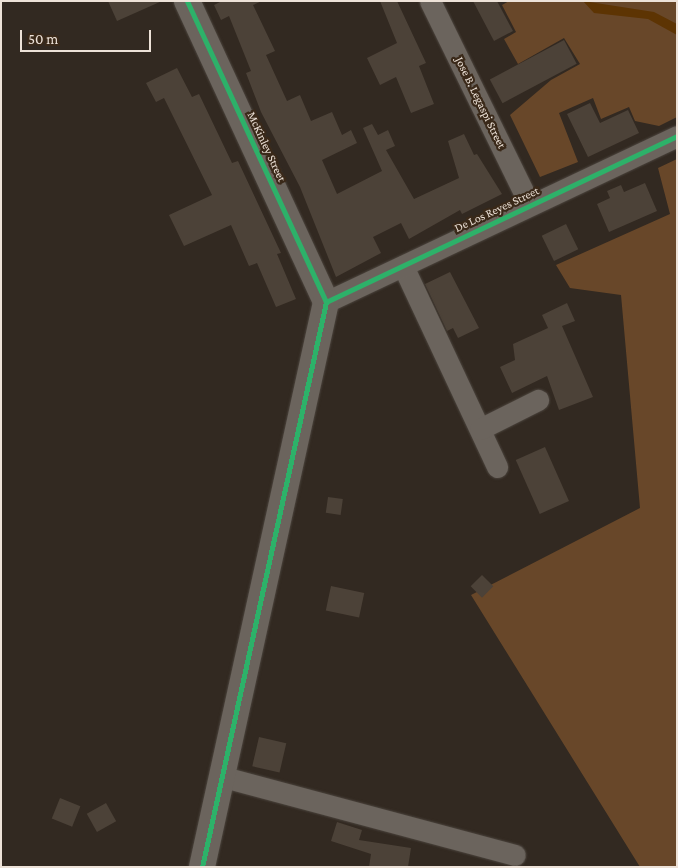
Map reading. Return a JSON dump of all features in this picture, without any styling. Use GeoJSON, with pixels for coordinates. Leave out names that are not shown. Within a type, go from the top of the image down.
{"type":"FeatureCollection","features":[{"type":"Feature","properties":{"kind":"street","name":"McKinley Street"},"geometry":{"type":"LineString","coordinates":[[187,1],[326,302]]}},
{"type":"Feature","properties":{"kind":"street","name":"Jose B. Legaspi Street"},"geometry":{"type":"LineString","coordinates":[[430,1],[530,205]]}},
{"type":"Feature","properties":{"kind":"street","name":"De Los Reyes Street"},"geometry":{"type":"LineString","coordinates":[[326,302],[677,136]]}},
{"type":"Feature","properties":{"kind":"street"},"geometry":{"type":"LineString","coordinates":[[403,266],[497,467]]}},
{"type":"Feature","properties":{"kind":"street"},"geometry":{"type":"LineString","coordinates":[[202,867],[224,777],[326,302]]}},
{"type":"Feature","properties":{"kind":"street"},"geometry":{"type":"LineString","coordinates":[[480,429],[538,400]]}},
{"type":"Feature","properties":{"kind":"street"},"geometry":{"type":"LineString","coordinates":[[224,777],[514,855]]}},
{"type":"Feature","properties":{"kind":"shaded area"},"geometry":{"type":"Polygon","coordinates":[[[509,1],[677,1],[677,117],[659,126],[635,121],[629,107],[601,119],[593,98],[559,113],[578,162],[540,177],[510,115],[551,80],[580,64],[564,38],[518,64],[504,39],[516,32],[502,5],[509,1]]]}},
{"type":"Feature","properties":{"kind":"shaded area"},"geometry":{"type":"Polygon","coordinates":[[[583,1],[654,12],[677,24],[677,35],[648,19],[594,13],[583,1]]]}},
{"type":"Feature","properties":{"kind":"shaded area"},"geometry":{"type":"Polygon","coordinates":[[[677,159],[677,867],[640,867],[471,595],[640,508],[621,295],[570,288],[556,265],[670,214],[658,168],[677,159]]]}},
{"type":"Feature","properties":{"kind":"building"},"geometry":{"type":"Polygon","coordinates":[[[108,1],[162,1],[117,21],[108,1]]]}},
{"type":"Feature","properties":{"kind":"building"},"geometry":{"type":"Polygon","coordinates":[[[222,1],[262,1],[253,5],[275,51],[266,55],[287,101],[300,95],[311,121],[332,112],[342,135],[351,130],[357,143],[322,160],[337,194],[382,171],[363,128],[372,124],[378,135],[388,130],[395,146],[386,150],[414,199],[459,178],[448,141],[464,134],[474,155],[477,154],[502,194],[462,214],[460,210],[409,239],[401,223],[373,237],[381,253],[336,277],[300,187],[261,112],[246,73],[251,71],[229,16],[221,20],[214,5],[222,1]]]}},
{"type":"Feature","properties":{"kind":"building"},"geometry":{"type":"Polygon","coordinates":[[[380,1],[397,1],[426,63],[419,66],[434,104],[411,113],[396,77],[380,85],[367,58],[397,43],[380,1]]]}},
{"type":"Feature","properties":{"kind":"building"},"geometry":{"type":"Polygon","coordinates":[[[473,1],[497,1],[513,31],[494,41],[473,1]]]}},
{"type":"Feature","properties":{"kind":"building"},"geometry":{"type":"Polygon","coordinates":[[[564,40],[577,64],[503,103],[490,79],[564,40]]]}},
{"type":"Feature","properties":{"kind":"building"},"geometry":{"type":"Polygon","coordinates":[[[177,68],[192,97],[199,94],[232,163],[238,161],[281,253],[277,254],[296,299],[276,307],[257,263],[249,266],[231,225],[184,246],[169,215],[212,195],[164,98],[156,102],[146,83],[177,68]]]}},
{"type":"Feature","properties":{"kind":"building"},"geometry":{"type":"Polygon","coordinates":[[[590,103],[600,123],[628,110],[639,133],[588,157],[567,114],[590,103]]]}},
{"type":"Feature","properties":{"kind":"building"},"geometry":{"type":"Polygon","coordinates":[[[645,183],[657,211],[609,232],[597,204],[610,198],[607,191],[621,185],[624,192],[645,183]]]}},
{"type":"Feature","properties":{"kind":"building"},"geometry":{"type":"Polygon","coordinates":[[[566,224],[578,249],[554,261],[542,236],[566,224]]]}},
{"type":"Feature","properties":{"kind":"building"},"geometry":{"type":"Polygon","coordinates":[[[450,272],[479,328],[458,338],[453,328],[447,331],[425,284],[450,272]]]}},
{"type":"Feature","properties":{"kind":"building"},"geometry":{"type":"Polygon","coordinates":[[[567,303],[575,321],[562,326],[593,397],[559,410],[547,376],[512,393],[500,367],[515,360],[513,344],[548,328],[542,315],[567,303]]]}},
{"type":"Feature","properties":{"kind":"building"},"geometry":{"type":"Polygon","coordinates":[[[545,447],[569,501],[540,514],[516,460],[545,447]]]}},
{"type":"Feature","properties":{"kind":"building"},"geometry":{"type":"Polygon","coordinates":[[[328,497],[343,499],[341,515],[326,513],[328,497]]]}},
{"type":"Feature","properties":{"kind":"building"},"geometry":{"type":"Polygon","coordinates":[[[482,575],[493,586],[482,598],[471,586],[482,575]]]}},
{"type":"Feature","properties":{"kind":"building"},"geometry":{"type":"Polygon","coordinates":[[[331,586],[364,593],[359,618],[326,610],[331,586]]]}},
{"type":"Feature","properties":{"kind":"building"},"geometry":{"type":"Polygon","coordinates":[[[259,737],[286,743],[280,773],[252,766],[259,737]]]}},
{"type":"Feature","properties":{"kind":"building"},"geometry":{"type":"Polygon","coordinates":[[[60,798],[80,806],[72,827],[52,818],[60,798]]]}},
{"type":"Feature","properties":{"kind":"building"},"geometry":{"type":"Polygon","coordinates":[[[106,803],[116,821],[97,832],[87,814],[106,803]]]}},
{"type":"Feature","properties":{"kind":"building"},"geometry":{"type":"Polygon","coordinates":[[[337,822],[362,830],[359,840],[411,848],[408,867],[369,867],[371,854],[331,841],[337,822]]]}},
{"type":"Feature","properties":{"kind":"cycle path"},"geometry":{"type":"LineString","coordinates":[[187,1],[326,302]]}},
{"type":"Feature","properties":{"kind":"cycle path"},"geometry":{"type":"LineString","coordinates":[[326,302],[677,136]]}},
{"type":"Feature","properties":{"kind":"cycle path"},"geometry":{"type":"LineString","coordinates":[[202,867],[326,302]]}}]}
